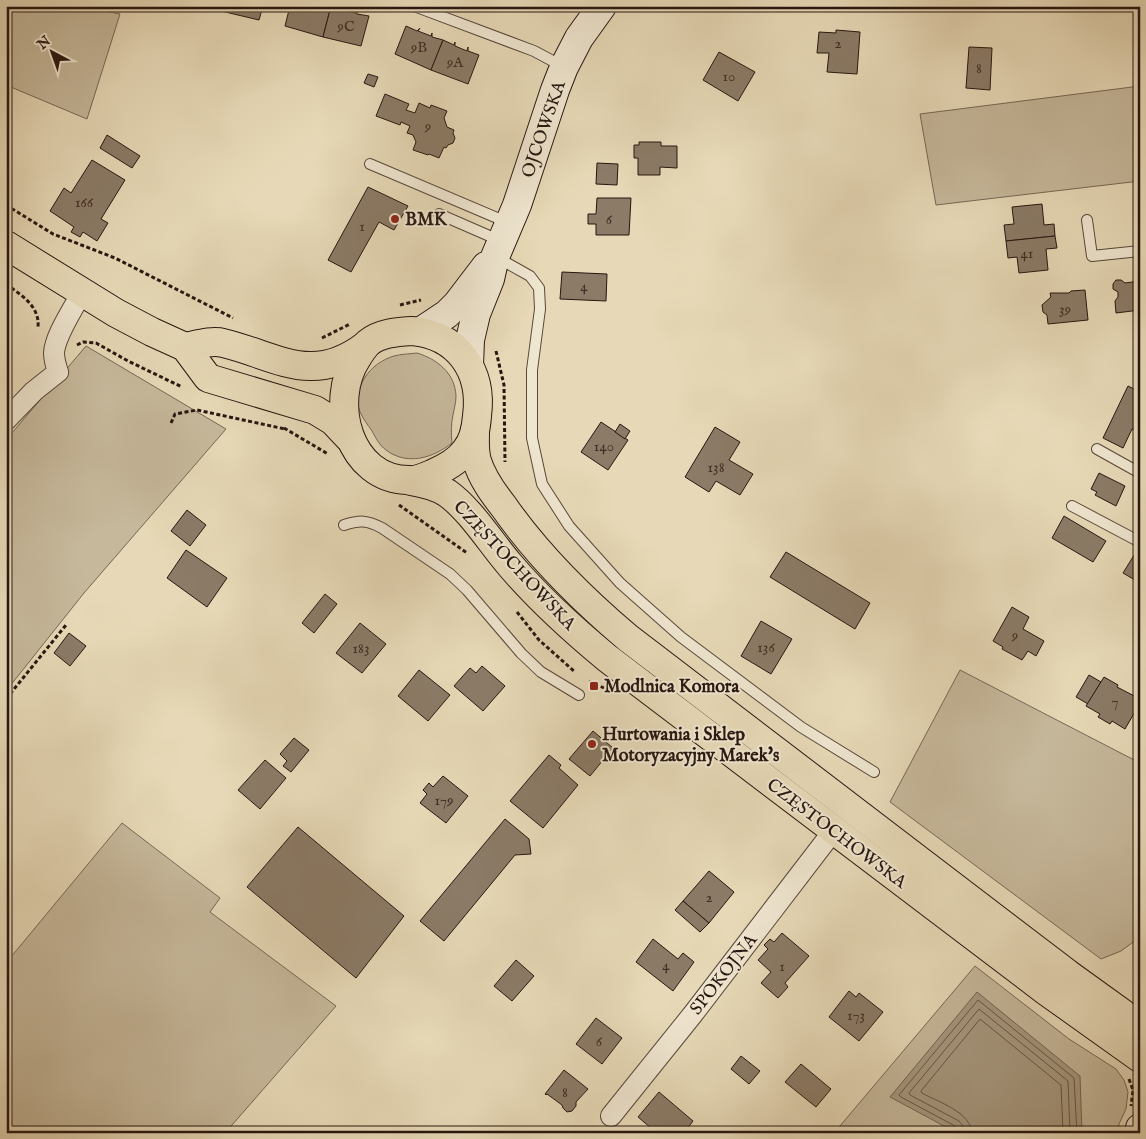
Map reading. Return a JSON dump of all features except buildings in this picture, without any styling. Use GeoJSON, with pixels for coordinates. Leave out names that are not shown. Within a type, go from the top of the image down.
{"type":"FeatureCollection","features":[{"type":"Feature","properties":{"kind":"main road"},"geometry":{"type":"LineString","coordinates":[[6,245],[145,328],[185,347],[208,378],[315,410],[333,421],[350,438],[361,457],[380,473],[411,481],[440,470],[455,461],[471,443],[475,431],[478,410],[476,386],[469,365],[456,349],[433,335],[420,332],[396,332],[381,336],[361,333]]}},
{"type":"Feature","properties":{"kind":"main road"},"geometry":{"type":"LineString","coordinates":[[185,347],[221,342],[276,360],[323,366],[344,360],[361,333]]}},
{"type":"Feature","properties":{"kind":"main road"},"geometry":{"type":"LineString","coordinates":[[350,438],[345,418],[344,388],[354,362],[361,333]]}},
{"type":"Feature","properties":{"kind":"main road","name":"CZĘSTOCHOWSKA"},"geometry":{"type":"LineString","coordinates":[[475,431],[474,449],[476,460],[481,474],[492,491],[540,553],[575,591],[600,614],[628,638],[1068,974],[1140,1026]]}},
{"type":"Feature","properties":{"kind":"main road","name":"CZĘSTOCHOWSKA"},"geometry":{"type":"LineString","coordinates":[[411,481],[436,487],[454,498],[510,565],[571,628],[607,658],[1046,991],[1140,1058]]}},
{"type":"Feature","properties":{"kind":"street","name":"OJCOWSKA"},"geometry":{"type":"LineString","coordinates":[[469,365],[472,327],[555,90],[579,38],[602,6]]}},
{"type":"Feature","properties":{"kind":"street","name":"OJCOWSKA"},"geometry":{"type":"LineString","coordinates":[[420,332],[447,314],[457,304],[503,240]]}},
{"type":"Feature","properties":{"kind":"street"},"geometry":{"type":"LineString","coordinates":[[6,420],[34,391],[58,372],[54,352],[58,339],[82,292]]}},
{"type":"Feature","properties":{"kind":"street","name":"SPOKOJNA"},"geometry":{"type":"LineString","coordinates":[[611,1116],[693,1014],[834,830]]}},
{"type":"Feature","properties":{"kind":"street"},"geometry":{"type":"LineString","coordinates":[[1139,1133],[1140,1128]]}},
{"type":"Feature","properties":{"kind":"lane"},"geometry":{"type":"LineString","coordinates":[[414,6],[534,51],[564,67]]}},
{"type":"Feature","properties":{"kind":"lane"},"geometry":{"type":"LineString","coordinates":[[370,164],[503,240],[538,288],[540,309],[532,370],[532,438],[542,484],[569,526],[620,583],[681,636],[801,727],[874,772]]}},
{"type":"Feature","properties":{"kind":"lane"},"geometry":{"type":"LineString","coordinates":[[439,214],[503,240]]}},
{"type":"Feature","properties":{"kind":"lane"},"geometry":{"type":"LineString","coordinates":[[1088,220],[1092,256],[1140,251]]}},
{"type":"Feature","properties":{"kind":"lane"},"geometry":{"type":"LineString","coordinates":[[1097,449],[1140,473]]}},
{"type":"Feature","properties":{"kind":"lane"},"geometry":{"type":"LineString","coordinates":[[1072,506],[1140,542]]}},
{"type":"Feature","properties":{"kind":"lane"},"geometry":{"type":"LineString","coordinates":[[344,525],[356,521],[370,522],[382,528],[450,574],[467,590],[521,653],[541,672],[580,695]]}},
{"type":"Feature","properties":{"kind":"path"},"geometry":{"type":"LineString","coordinates":[[6,205],[53,234],[115,258],[237,321]]}},
{"type":"Feature","properties":{"kind":"path"},"geometry":{"type":"LineString","coordinates":[[6,284],[33,306],[37,314],[38,328]]}},
{"type":"Feature","properties":{"kind":"path"},"geometry":{"type":"LineString","coordinates":[[397,306],[423,300]]}},
{"type":"Feature","properties":{"kind":"path"},"geometry":{"type":"LineString","coordinates":[[320,340],[361,333]]}},
{"type":"Feature","properties":{"kind":"path"},"geometry":{"type":"LineString","coordinates":[[495,348],[504,386],[505,461],[508,469]]}},
{"type":"Feature","properties":{"kind":"path"},"geometry":{"type":"LineString","coordinates":[[171,423],[175,414],[197,410],[286,429]]}},
{"type":"Feature","properties":{"kind":"path"},"geometry":{"type":"LineString","coordinates":[[6,699],[66,625]]}},
{"type":"Feature","properties":{"kind":"shaded area"},"geometry":{"type":"Polygon","coordinates":[[[6,6],[81,6],[120,14],[87,119],[6,85],[6,6]]]}},
{"type":"Feature","properties":{"kind":"shaded area"},"geometry":{"type":"Polygon","coordinates":[[[1140,86],[1140,181],[936,205],[920,114],[1140,86]]]}},
{"type":"Feature","properties":{"kind":"shaded area"},"geometry":{"type":"Polygon","coordinates":[[[86,346],[226,429],[84,593],[6,691],[6,440],[86,346]]]}},
{"type":"Feature","properties":{"kind":"shaded area"},"geometry":{"type":"Polygon","coordinates":[[[417,353],[431,359],[444,368],[452,380],[456,399],[452,425],[452,443],[437,453],[411,459],[394,455],[380,444],[364,420],[358,403],[361,385],[365,377],[377,364],[394,356],[417,353]]]}},
{"type":"Feature","properties":{"kind":"shaded area"},"geometry":{"type":"Polygon","coordinates":[[[960,670],[1140,763],[1140,937],[1121,951],[1101,959],[890,802],[960,670]]]}},
{"type":"Feature","properties":{"kind":"shaded area"},"geometry":{"type":"Polygon","coordinates":[[[122,823],[220,898],[210,912],[336,1006],[225,1133],[6,1133],[6,963],[122,823]]]}},
{"type":"Feature","properties":{"kind":"shaded area"},"geometry":{"type":"Polygon","coordinates":[[[975,966],[1069,1039],[1116,1069],[1124,1080],[1128,1092],[1126,1109],[1119,1124],[1118,1133],[834,1133],[975,966]]]}},
{"type":"Feature","properties":{"kind":"water"},"geometry":{"type":"Polygon","coordinates":[[[977,992],[1080,1076],[1082,1133],[957,1133],[890,1097],[977,992]]]}},
{"type":"Feature","properties":{"kind":"place","name":"BMK"},"geometry":{"type":"Point","coordinates":[395,219]}},
{"type":"Feature","properties":{"kind":"place","name":"Modlnica Komora"},"geometry":{"type":"Point","coordinates":[594,686]}},
{"type":"Feature","properties":{"kind":"place","name":"Hurtowania i Sklep Motoryzacyjny Marek's"},"geometry":{"type":"Point","coordinates":[592,744]}}]}
